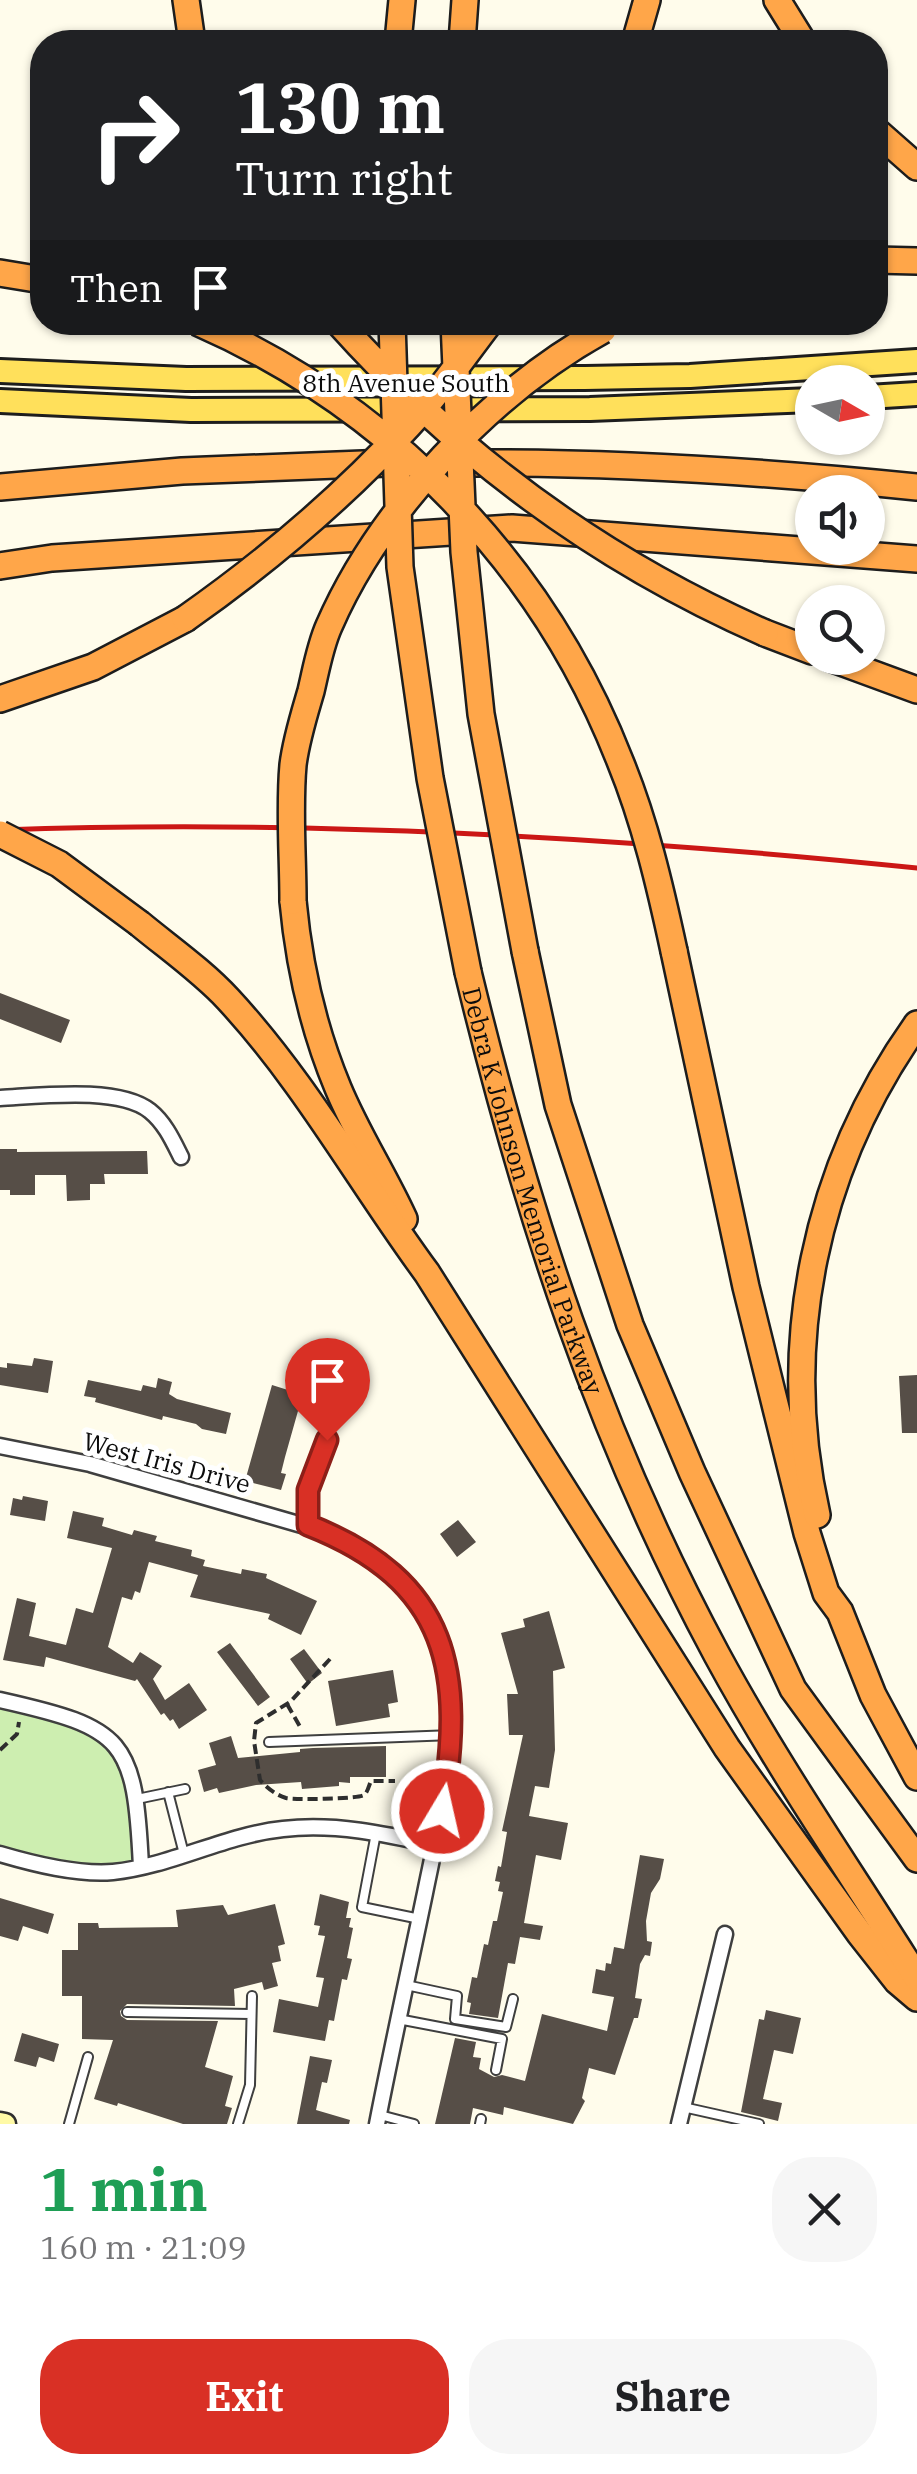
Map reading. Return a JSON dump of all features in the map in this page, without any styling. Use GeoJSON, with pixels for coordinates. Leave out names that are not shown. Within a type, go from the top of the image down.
{"type":"FeatureCollection","features":[{"type":"Feature","properties":{"kind":"highway"},"geometry":{"type":"LineString","coordinates":[[186,0],[190,30]]}},
{"type":"Feature","properties":{"kind":"highway"},"geometry":{"type":"LineString","coordinates":[[399,30],[402,0]]}},
{"type":"Feature","properties":{"kind":"highway"},"geometry":{"type":"LineString","coordinates":[[463,30],[466,0]]}},
{"type":"Feature","properties":{"kind":"highway"},"geometry":{"type":"LineString","coordinates":[[638,30],[647,0]]}},
{"type":"Feature","properties":{"kind":"highway"},"geometry":{"type":"LineString","coordinates":[[777,0],[796,30]]}},
{"type":"Feature","properties":{"kind":"highway"},"geometry":{"type":"LineString","coordinates":[[888,141],[917,167]]}},
{"type":"Feature","properties":{"kind":"highway"},"geometry":{"type":"LineString","coordinates":[[888,260],[917,260]]}},
{"type":"Feature","properties":{"kind":"highway"},"geometry":{"type":"LineString","coordinates":[[0,272],[30,278]]}},
{"type":"Feature","properties":{"kind":"highway"},"geometry":{"type":"LineString","coordinates":[[223,335],[340,402],[380,432],[446,492],[520,577],[580,674],[621,762],[647,838],[785,1454],[817,1566],[874,1695],[917,1777]]}},
{"type":"Feature","properties":{"kind":"highway"},"geometry":{"type":"LineString","coordinates":[[351,335],[434,419],[546,510],[662,583],[795,644]]}},
{"type":"Feature","properties":{"kind":"highway","name":"Debra K Johnson Memorial Parkway"},"geometry":{"type":"LineString","coordinates":[[392,335],[400,567],[430,778],[468,972],[536,1228],[578,1350],[670,1564],[732,1681],[917,1978]]}},
{"type":"Feature","properties":{"kind":"highway","name":"Debra K Johnson Memorial Parkway"},"geometry":{"type":"LineString","coordinates":[[455,335],[464,552],[481,714],[558,1105],[630,1325],[692,1472],[793,1689],[917,1859]]}},
{"type":"Feature","properties":{"kind":"highway"},"geometry":{"type":"LineString","coordinates":[[0,698],[93,667],[185,620],[283,546],[361,474],[434,396],[480,335]]}},
{"type":"Feature","properties":{"kind":"highway"},"geometry":{"type":"LineString","coordinates":[[427,1273],[402,1214],[338,1088],[308,997],[293,901],[293,767],[298,738],[328,628],[367,553],[416,486],[541,369],[596,335]]}},
{"type":"Feature","properties":{"kind":"highway"},"geometry":{"type":"LineString","coordinates":[[0,486],[312,464],[600,462],[797,474],[917,487]]}},
{"type":"Feature","properties":{"kind":"highway"},"geometry":{"type":"LineString","coordinates":[[0,566],[52,558],[512,528],[917,559]]}},
{"type":"Feature","properties":{"kind":"highway"},"geometry":{"type":"LineString","coordinates":[[876,675],[917,690]]}},
{"type":"Feature","properties":{"kind":"highway"},"geometry":{"type":"LineString","coordinates":[[0,834],[58,864],[140,924],[225,996],[269,1047],[427,1273],[727,1748],[860,1934],[897,1982],[917,1998]]}},
{"type":"Feature","properties":{"kind":"highway"},"geometry":{"type":"LineString","coordinates":[[840,1612],[806,1451],[802,1367],[806,1301],[818,1236],[847,1150],[878,1085],[917,1024]]}},
{"type":"Feature","properties":{"kind":"main road","name":"8th Avenue South"},"geometry":{"type":"LineString","coordinates":[[0,370],[186,379],[586,378],[690,376],[917,361]]}},
{"type":"Feature","properties":{"kind":"main road"},"geometry":{"type":"LineString","coordinates":[[885,396],[917,394]]}},
{"type":"Feature","properties":{"kind":"main road","name":"8th Avenue South"},"geometry":{"type":"LineString","coordinates":[[0,402],[191,410],[642,408],[795,401]]}},
{"type":"Feature","properties":{"kind":"street"},"geometry":{"type":"LineString","coordinates":[[0,1098],[92,1096],[131,1101],[148,1108],[162,1122],[181,1157]]}},
{"type":"Feature","properties":{"kind":"street","name":"West Iris Drive"},"geometry":{"type":"LineString","coordinates":[[0,1446],[90,1464],[308,1525],[344,1540],[379,1562],[423,1609],[448,1665],[452,1736],[435,1845],[378,2119]]}},
{"type":"Feature","properties":{"kind":"street"},"geometry":{"type":"LineString","coordinates":[[0,1700],[62,1715],[106,1736],[129,1766],[137,1798],[140,1867]]}},
{"type":"Feature","properties":{"kind":"street"},"geometry":{"type":"LineString","coordinates":[[0,1854],[111,1872],[279,1829],[330,1827],[435,1845]]}},
{"type":"Feature","properties":{"kind":"street"},"geometry":{"type":"LineString","coordinates":[[678,2124],[725,1934]]}},
{"type":"Feature","properties":{"kind":"lane"},"geometry":{"type":"LineString","coordinates":[[308,1525],[308,1490],[327,1440]]}},
{"type":"Feature","properties":{"kind":"lane"},"geometry":{"type":"LineString","coordinates":[[269,1742],[452,1736]]}},
{"type":"Feature","properties":{"kind":"lane"},"geometry":{"type":"LineString","coordinates":[[137,1798],[185,1789]]}},
{"type":"Feature","properties":{"kind":"lane"},"geometry":{"type":"LineString","coordinates":[[168,1792],[184,1854]]}},
{"type":"Feature","properties":{"kind":"lane"},"geometry":{"type":"LineString","coordinates":[[376,1833],[362,1907],[420,1919]]}},
{"type":"Feature","properties":{"kind":"lane"},"geometry":{"type":"LineString","coordinates":[[406,1985],[457,1996],[455,2019],[506,2027],[513,1999]]}},
{"type":"Feature","properties":{"kind":"lane"},"geometry":{"type":"LineString","coordinates":[[238,2124],[250,2084],[252,1996]]}},
{"type":"Feature","properties":{"kind":"lane"},"geometry":{"type":"LineString","coordinates":[[127,2012],[251,2014]]}},
{"type":"Feature","properties":{"kind":"lane"},"geometry":{"type":"LineString","coordinates":[[398,2019],[502,2039],[496,2070]]}},
{"type":"Feature","properties":{"kind":"lane"},"geometry":{"type":"LineString","coordinates":[[69,2124],[88,2057]]}},
{"type":"Feature","properties":{"kind":"lane"},"geometry":{"type":"LineString","coordinates":[[683,2107],[715,2119],[759,2124]]}},
{"type":"Feature","properties":{"kind":"lane"},"geometry":{"type":"LineString","coordinates":[[378,2119],[414,2124]]}},
{"type":"Feature","properties":{"kind":"path"},"geometry":{"type":"LineString","coordinates":[[287,1704],[306,1740]]}},
{"type":"Feature","properties":{"kind":"path"},"geometry":{"type":"LineString","coordinates":[[0,1750],[16,1734],[20,1720]]}},
{"type":"Feature","properties":{"kind":"green space"},"geometry":{"type":"Polygon","coordinates":[[[0,1700],[85,1724],[125,1759],[141,1867],[111,1872],[0,1854],[0,1700]]]}},
{"type":"Feature","properties":{"kind":"building"},"geometry":{"type":"Polygon","coordinates":[[[0,993],[70,1020],[61,1043],[0,1019],[0,993]]]}},
{"type":"Feature","properties":{"kind":"building"},"geometry":{"type":"Polygon","coordinates":[[[0,1149],[147,1151],[148,1174],[104,1174],[105,1184],[90,1184],[90,1200],[67,1201],[66,1175],[35,1175],[35,1195],[10,1195],[10,1190],[0,1190],[0,1149]]]}},
{"type":"Feature","properties":{"kind":"building"},"geometry":{"type":"Polygon","coordinates":[[[34,1358],[53,1361],[48,1393],[0,1385],[0,1367],[7,1368],[7,1363],[32,1366],[34,1358]]]}},
{"type":"Feature","properties":{"kind":"building"},"geometry":{"type":"Polygon","coordinates":[[[917,1375],[917,1433],[902,1433],[899,1376],[917,1375]]]}},
{"type":"Feature","properties":{"kind":"building"},"geometry":{"type":"Polygon","coordinates":[[[158,1378],[172,1382],[169,1394],[177,1399],[231,1413],[226,1434],[163,1416],[162,1420],[84,1396],[88,1380],[141,1391],[143,1385],[156,1388],[158,1378]]]}},
{"type":"Feature","properties":{"kind":"building"},"geometry":{"type":"Polygon","coordinates":[[[272,1385],[307,1396],[302,1412],[298,1411],[285,1457],[281,1473],[286,1474],[281,1490],[245,1481],[272,1385]]]}},
{"type":"Feature","properties":{"kind":"building"},"geometry":{"type":"Polygon","coordinates":[[[23,1496],[48,1501],[45,1521],[10,1515],[13,1498],[22,1500],[23,1496]]]}},
{"type":"Feature","properties":{"kind":"building"},"geometry":{"type":"Polygon","coordinates":[[[73,1511],[104,1518],[102,1526],[132,1535],[134,1530],[157,1536],[155,1541],[192,1550],[191,1556],[205,1560],[203,1566],[241,1574],[242,1569],[267,1574],[266,1578],[317,1601],[301,1635],[268,1619],[270,1614],[190,1597],[198,1575],[149,1562],[140,1593],[135,1591],[132,1600],[122,1597],[108,1647],[133,1663],[140,1652],[162,1666],[153,1679],[165,1700],[189,1683],[207,1710],[179,1729],[173,1719],[161,1715],[137,1679],[46,1657],[44,1667],[3,1660],[17,1598],[36,1603],[29,1636],[66,1645],[76,1608],[93,1613],[112,1548],[67,1538],[73,1511]]]}},
{"type":"Feature","properties":{"kind":"building"},"geometry":{"type":"Polygon","coordinates":[[[458,1520],[476,1542],[457,1557],[440,1534],[458,1520]]]}},
{"type":"Feature","properties":{"kind":"building"},"geometry":{"type":"Polygon","coordinates":[[[549,1611],[565,1668],[553,1671],[555,1750],[549,1788],[535,1786],[529,1816],[568,1823],[561,1860],[536,1855],[524,1923],[543,1926],[540,1940],[520,1937],[515,1964],[508,1963],[498,2018],[469,2014],[472,1977],[477,1978],[484,1944],[488,1945],[493,1921],[497,1921],[503,1892],[498,1891],[500,1882],[495,1881],[498,1866],[501,1867],[507,1832],[502,1831],[523,1735],[509,1735],[507,1694],[518,1694],[501,1633],[525,1627],[523,1619],[549,1611]]]}},
{"type":"Feature","properties":{"kind":"building"},"geometry":{"type":"Polygon","coordinates":[[[230,1643],[270,1697],[258,1706],[217,1652],[230,1643]]]}},
{"type":"Feature","properties":{"kind":"building"},"geometry":{"type":"Polygon","coordinates":[[[304,1649],[322,1673],[308,1684],[290,1659],[304,1649]]]}},
{"type":"Feature","properties":{"kind":"building"},"geometry":{"type":"Polygon","coordinates":[[[393,1670],[398,1702],[388,1704],[390,1717],[336,1726],[328,1681],[393,1670]]]}},
{"type":"Feature","properties":{"kind":"building"},"geometry":{"type":"Polygon","coordinates":[[[231,1736],[238,1758],[300,1749],[386,1746],[386,1777],[350,1777],[350,1783],[339,1782],[339,1786],[302,1789],[301,1782],[204,1792],[198,1770],[216,1765],[209,1743],[231,1736]]]}},
{"type":"Feature","properties":{"kind":"building"},"geometry":{"type":"Polygon","coordinates":[[[640,1855],[664,1859],[660,1879],[651,1893],[646,1921],[647,1941],[652,1942],[650,1956],[645,1955],[640,1964],[635,1998],[642,1999],[638,2018],[634,2018],[615,2075],[589,2068],[582,2098],[585,2101],[573,2124],[504,2107],[503,2115],[473,2108],[470,2124],[435,2124],[455,2038],[476,2042],[473,2057],[481,2058],[479,2069],[494,2077],[502,2075],[525,2081],[542,2014],[607,2031],[614,1997],[592,1993],[596,1969],[605,1971],[606,1963],[611,1964],[614,1947],[624,1949],[640,1855]]]}},
{"type":"Feature","properties":{"kind":"building"},"geometry":{"type":"Polygon","coordinates":[[[320,1894],[349,1902],[346,1918],[351,1918],[349,1927],[353,1928],[347,1980],[342,1979],[334,2021],[329,2020],[325,2041],[273,2032],[279,1999],[318,2007],[324,1978],[316,1977],[325,1936],[318,1935],[320,1926],[314,1925],[320,1894]]]}},
{"type":"Feature","properties":{"kind":"building"},"geometry":{"type":"Polygon","coordinates":[[[0,1898],[54,1914],[48,1934],[23,1926],[18,1941],[0,1936],[0,1898]]]}},
{"type":"Feature","properties":{"kind":"building"},"geometry":{"type":"Polygon","coordinates":[[[275,1904],[285,1944],[278,1946],[281,1961],[272,1963],[278,1986],[264,1990],[262,1982],[234,1989],[235,2006],[127,2004],[120,2011],[127,2020],[218,2021],[205,2067],[233,2076],[225,2106],[232,2108],[227,2124],[183,2124],[94,2099],[113,2040],[82,2039],[82,1996],[62,1996],[62,1950],[78,1950],[78,1923],[98,1923],[99,1928],[178,1927],[176,1910],[223,1905],[228,1915],[275,1904]]]}},
{"type":"Feature","properties":{"kind":"building"},"geometry":{"type":"Polygon","coordinates":[[[766,2010],[801,2018],[793,2054],[774,2050],[763,2099],[782,2103],[778,2121],[741,2112],[759,2019],[764,2020],[766,2010]]]}},
{"type":"Feature","properties":{"kind":"building"},"geometry":{"type":"Polygon","coordinates":[[[22,2033],[59,2044],[54,2062],[39,2057],[36,2067],[14,2061],[22,2033]]]}},
{"type":"Feature","properties":{"kind":"building"},"geometry":{"type":"Polygon","coordinates":[[[310,2056],[332,2060],[316,2110],[350,2120],[349,2124],[297,2124],[310,2056]]]}},
{"type":"Feature","properties":{"kind":"railway"},"geometry":{"type":"LineString","coordinates":[[0,830],[229,827],[459,833],[688,847],[917,868]]}},
{"type":"Feature","properties":{"kind":"route"},"geometry":{"type":"LineString","coordinates":[[327,1440],[308,1490],[308,1525],[353,1545],[390,1570],[423,1609],[443,1648],[453,1723],[442,1811]]}}]}
